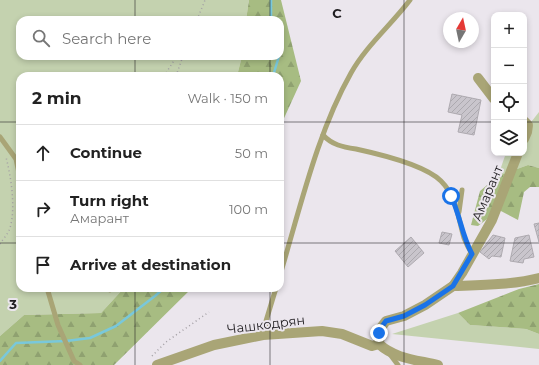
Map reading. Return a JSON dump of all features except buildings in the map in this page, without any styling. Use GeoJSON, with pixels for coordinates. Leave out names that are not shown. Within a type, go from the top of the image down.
{"type":"FeatureCollection","features":[{"type":"Feature","properties":{"kind":"street"},"geometry":{"type":"LineString","coordinates":[[478,78],[491,94]]}},
{"type":"Feature","properties":{"kind":"street","name":"Амарант"},"geometry":{"type":"LineString","coordinates":[[383,347],[380,329],[386,321],[404,316],[425,305],[453,286],[492,220],[517,156]]}},
{"type":"Feature","properties":{"kind":"street"},"geometry":{"type":"LineString","coordinates":[[453,286],[496,285],[524,282],[539,278]]}},
{"type":"Feature","properties":{"kind":"street","name":"Чашкодрян"},"geometry":{"type":"LineString","coordinates":[[154,363],[242,338],[322,331],[342,334],[372,346],[383,347]]}},
{"type":"Feature","properties":{"kind":"street"},"geometry":{"type":"LineString","coordinates":[[383,347],[395,354],[438,365]]}},
{"type":"Feature","properties":{"kind":"lane"},"geometry":{"type":"LineString","coordinates":[[284,262],[331,111],[351,73],[360,60],[385,28],[410,0]]}},
{"type":"Feature","properties":{"kind":"lane"},"geometry":{"type":"LineString","coordinates":[[323,135],[333,143],[410,164],[426,171],[442,182],[451,196],[459,216],[464,237],[472,254]]}},
{"type":"Feature","properties":{"kind":"lane"},"geometry":{"type":"LineString","coordinates":[[0,137],[16,159]]}},
{"type":"Feature","properties":{"kind":"lane"},"geometry":{"type":"LineString","coordinates":[[459,216],[462,190]]}},
{"type":"Feature","properties":{"kind":"lane"},"geometry":{"type":"LineString","coordinates":[[48,292],[58,325],[74,361],[80,365]]}},
{"type":"Feature","properties":{"kind":"lane"},"geometry":{"type":"LineString","coordinates":[[267,335],[266,321],[275,292]]}},
{"type":"Feature","properties":{"kind":"lane"},"geometry":{"type":"LineString","coordinates":[[383,347],[398,365]]}},
{"type":"Feature","properties":{"kind":"path"},"geometry":{"type":"LineString","coordinates":[[198,16],[204,0]]}},
{"type":"Feature","properties":{"kind":"path"},"geometry":{"type":"LineString","coordinates":[[167,72],[174,60]]}},
{"type":"Feature","properties":{"kind":"path"},"geometry":{"type":"LineString","coordinates":[[178,72],[182,60]]}},
{"type":"Feature","properties":{"kind":"path"},"geometry":{"type":"LineString","coordinates":[[0,244],[10,229],[13,206],[9,169],[5,157]]}},
{"type":"Feature","properties":{"kind":"path"},"geometry":{"type":"LineString","coordinates":[[154,363],[152,356],[166,342],[209,312]]}},
{"type":"Feature","properties":{"kind":"green space"},"geometry":{"type":"Polygon","coordinates":[[[0,0],[249,0],[247,16],[16,16],[16,60],[241,60],[238,72],[16,72],[16,292],[120,292],[101,313],[24,315],[0,336],[0,0]]]}},
{"type":"Feature","properties":{"kind":"green space"},"geometry":{"type":"Polygon","coordinates":[[[249,0],[281,0],[301,81],[284,118],[284,72],[238,72],[241,60],[284,60],[284,16],[247,16],[249,0]]]}},
{"type":"Feature","properties":{"kind":"green space"},"geometry":{"type":"Polygon","coordinates":[[[539,112],[539,168],[528,165],[498,176],[505,156],[527,156],[527,127],[539,112]]]}},
{"type":"Feature","properties":{"kind":"green space"},"geometry":{"type":"Polygon","coordinates":[[[528,165],[539,168],[539,187],[530,187],[524,192],[518,220],[499,210],[478,226],[471,225],[480,191],[498,176],[528,165]]]}},
{"type":"Feature","properties":{"kind":"green space"},"geometry":{"type":"Polygon","coordinates":[[[539,284],[539,334],[526,329],[470,325],[458,313],[519,289],[539,284]]]}},
{"type":"Feature","properties":{"kind":"green space"},"geometry":{"type":"Polygon","coordinates":[[[120,292],[188,292],[114,365],[0,365],[0,336],[24,315],[101,313],[120,292]]]}},
{"type":"Feature","properties":{"kind":"green space"},"geometry":{"type":"Polygon","coordinates":[[[458,313],[470,325],[526,329],[539,334],[539,349],[392,334],[458,313]]]}},
{"type":"Feature","properties":{"kind":"waterway"},"geometry":{"type":"LineString","coordinates":[[271,0],[271,16]]}},
{"type":"Feature","properties":{"kind":"waterway"},"geometry":{"type":"LineString","coordinates":[[274,72],[278,60]]}},
{"type":"Feature","properties":{"kind":"waterway"},"geometry":{"type":"LineString","coordinates":[[0,361],[16,343],[66,341],[90,338],[116,326],[160,292]]}},
{"type":"Feature","properties":{"kind":"route"},"geometry":{"type":"LineString","coordinates":[[379,333],[386,321],[404,316],[425,305],[453,286],[472,254],[464,237],[457,209],[451,196]]}}]}
